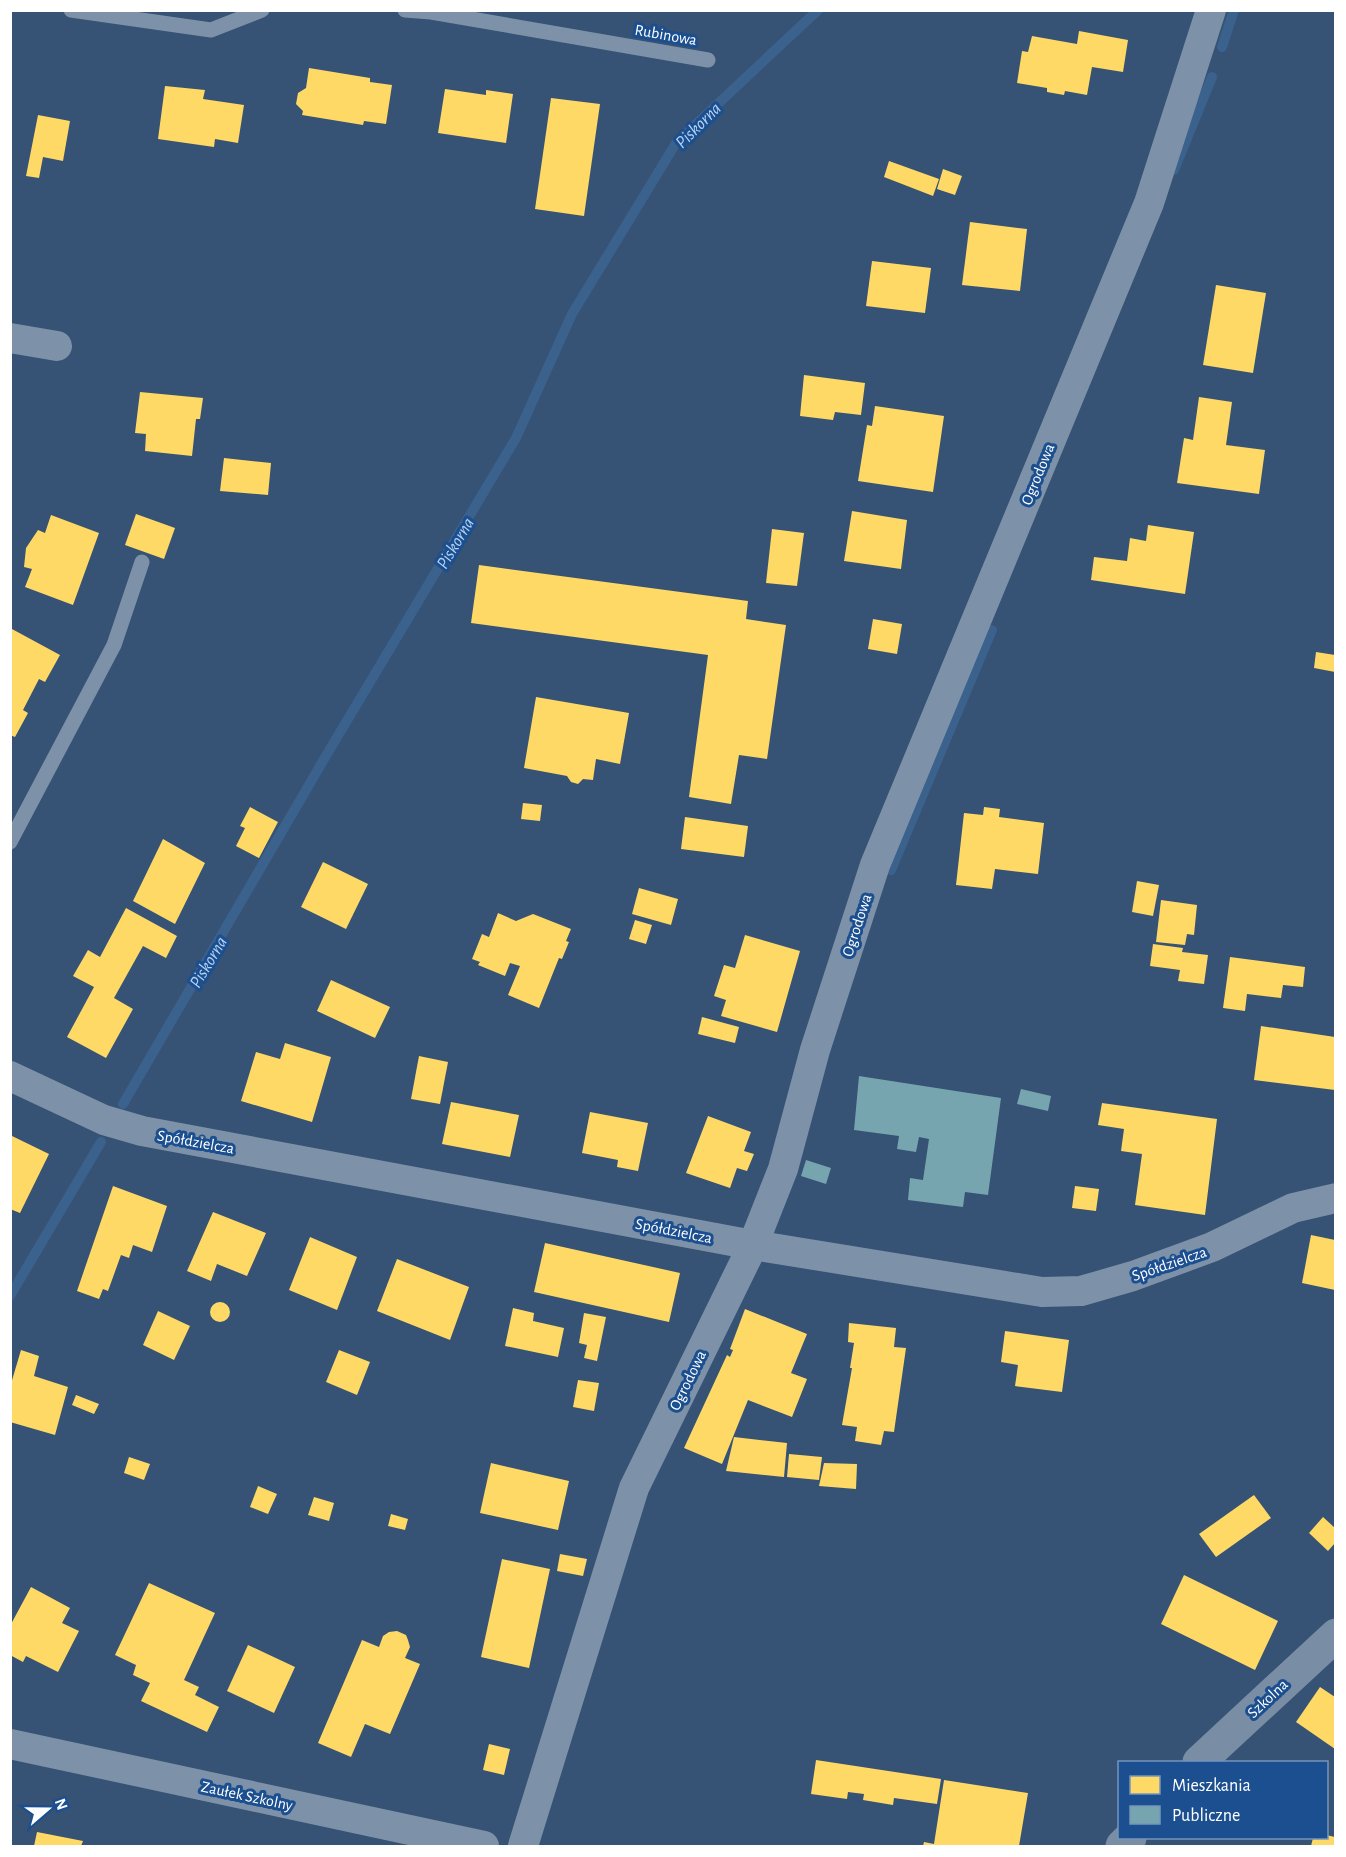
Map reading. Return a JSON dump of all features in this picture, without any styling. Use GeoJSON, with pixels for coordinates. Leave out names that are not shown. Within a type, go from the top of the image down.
{"type":"FeatureCollection","features":[{"type":"Feature","properties":{"kind":"street","name":"Ogrodowa"},"geometry":{"type":"LineString","coordinates":[[524,1846],[634,1488],[753,1245],[783,1169],[815,1050],[875,865],[1149,203],[1211,10]]}},
{"type":"Feature","properties":{"kind":"street"},"geometry":{"type":"LineString","coordinates":[[10,338],[57,346]]}},
{"type":"Feature","properties":{"kind":"street","name":"Spółdzielcza"},"geometry":{"type":"LineString","coordinates":[[10,1076],[104,1120],[142,1131],[753,1245],[1042,1292],[1081,1290],[1133,1276],[1212,1247],[1293,1208],[1335,1198]]}},
{"type":"Feature","properties":{"kind":"street","name":"Szkolna"},"geometry":{"type":"LineString","coordinates":[[1200,1761],[1335,1635]]}},
{"type":"Feature","properties":{"kind":"street","name":"Zaułek Szkolny"},"geometry":{"type":"LineString","coordinates":[[10,1744],[484,1846]]}},
{"type":"Feature","properties":{"kind":"lane"},"geometry":{"type":"LineString","coordinates":[[71,10],[212,30],[262,10]]}},
{"type":"Feature","properties":{"kind":"lane","name":"Rubinowa"},"geometry":{"type":"LineString","coordinates":[[405,10],[432,12],[708,60]]}},
{"type":"Feature","properties":{"kind":"lane"},"geometry":{"type":"LineString","coordinates":[[10,842],[114,645],[142,562]]}},
{"type":"Feature","properties":{"kind":"building: Mieszkania"},"geometry":{"type":"Polygon","coordinates":[[[1079,31],[1128,40],[1123,72],[1092,67],[1087,95],[1065,91],[1064,95],[1047,92],[1047,88],[1017,83],[1022,51],[1028,52],[1032,36],[1077,44],[1079,31]]]}},
{"type":"Feature","properties":{"kind":"building: Mieszkania"},"geometry":{"type":"Polygon","coordinates":[[[309,68],[370,78],[370,82],[392,85],[386,124],[364,121],[363,125],[302,115],[303,111],[296,104],[298,93],[306,88],[309,68]]]}},
{"type":"Feature","properties":{"kind":"building: Mieszkania"},"geometry":{"type":"Polygon","coordinates":[[[165,86],[205,90],[203,99],[244,105],[238,143],[215,139],[214,147],[158,139],[165,86]]]}},
{"type":"Feature","properties":{"kind":"building: Mieszkania"},"geometry":{"type":"Polygon","coordinates":[[[445,89],[486,95],[486,90],[513,94],[506,143],[438,133],[445,89]]]}},
{"type":"Feature","properties":{"kind":"building: Mieszkania"},"geometry":{"type":"Polygon","coordinates":[[[551,98],[600,104],[584,216],[535,209],[551,98]]]}},
{"type":"Feature","properties":{"kind":"building: Mieszkania"},"geometry":{"type":"Polygon","coordinates":[[[38,115],[70,121],[63,161],[43,157],[39,178],[26,176],[38,115]]]}},
{"type":"Feature","properties":{"kind":"building: Mieszkania"},"geometry":{"type":"Polygon","coordinates":[[[889,161],[939,179],[933,196],[884,177],[889,161]]]}},
{"type":"Feature","properties":{"kind":"building: Mieszkania"},"geometry":{"type":"Polygon","coordinates":[[[943,169],[962,176],[955,195],[937,189],[943,169]]]}},
{"type":"Feature","properties":{"kind":"building: Mieszkania"},"geometry":{"type":"Polygon","coordinates":[[[970,222],[1027,229],[1020,291],[962,285],[970,222]]]}},
{"type":"Feature","properties":{"kind":"building: Mieszkania"},"geometry":{"type":"Polygon","coordinates":[[[872,261],[931,268],[925,313],[866,306],[872,261]]]}},
{"type":"Feature","properties":{"kind":"building: Mieszkania"},"geometry":{"type":"Polygon","coordinates":[[[1216,285],[1266,293],[1253,373],[1203,365],[1216,285]]]}},
{"type":"Feature","properties":{"kind":"building: Mieszkania"},"geometry":{"type":"Polygon","coordinates":[[[804,375],[865,383],[861,415],[835,412],[833,420],[800,416],[804,375]]]}},
{"type":"Feature","properties":{"kind":"building: Mieszkania"},"geometry":{"type":"Polygon","coordinates":[[[140,392],[203,398],[200,419],[196,419],[192,456],[145,451],[146,434],[135,433],[140,392]]]}},
{"type":"Feature","properties":{"kind":"building: Mieszkania"},"geometry":{"type":"Polygon","coordinates":[[[1199,397],[1232,402],[1226,445],[1265,450],[1259,494],[1177,483],[1184,438],[1193,440],[1199,397]]]}},
{"type":"Feature","properties":{"kind":"building: Mieszkania"},"geometry":{"type":"Polygon","coordinates":[[[875,406],[944,416],[933,492],[858,481],[867,425],[872,426],[875,406]]]}},
{"type":"Feature","properties":{"kind":"building: Mieszkania"},"geometry":{"type":"Polygon","coordinates":[[[224,458],[271,463],[268,495],[220,491],[224,458]]]}},
{"type":"Feature","properties":{"kind":"building: Mieszkania"},"geometry":{"type":"Polygon","coordinates":[[[852,511],[907,520],[901,569],[844,561],[852,511]]]}},
{"type":"Feature","properties":{"kind":"building: Mieszkania"},"geometry":{"type":"Polygon","coordinates":[[[136,514],[175,528],[164,559],[125,545],[136,514]]]}},
{"type":"Feature","properties":{"kind":"building: Mieszkania"},"geometry":{"type":"Polygon","coordinates":[[[51,515],[99,533],[73,605],[25,587],[32,569],[24,567],[26,548],[38,530],[45,533],[51,515]]]}},
{"type":"Feature","properties":{"kind":"building: Mieszkania"},"geometry":{"type":"Polygon","coordinates":[[[1148,525],[1194,532],[1185,594],[1091,580],[1094,557],[1127,561],[1130,538],[1146,541],[1148,525]]]}},
{"type":"Feature","properties":{"kind":"building: Mieszkania"},"geometry":{"type":"Polygon","coordinates":[[[772,529],[804,533],[797,586],[766,583],[772,529]]]}},
{"type":"Feature","properties":{"kind":"building: Mieszkania"},"geometry":{"type":"Polygon","coordinates":[[[479,565],[748,601],[746,619],[786,625],[767,759],[739,755],[731,804],[689,797],[708,655],[471,623],[479,565]]]}},
{"type":"Feature","properties":{"kind":"building: Mieszkania"},"geometry":{"type":"Polygon","coordinates":[[[873,619],[902,624],[897,654],[868,649],[873,619]]]}},
{"type":"Feature","properties":{"kind":"building: Mieszkania"},"geometry":{"type":"Polygon","coordinates":[[[12,629],[60,655],[45,682],[39,679],[23,710],[28,713],[15,737],[10,735],[10,632],[12,629]]]}},
{"type":"Feature","properties":{"kind":"building: Mieszkania"},"geometry":{"type":"Polygon","coordinates":[[[1316,652],[1335,655],[1335,672],[1314,668],[1316,652]]]}},
{"type":"Feature","properties":{"kind":"building: Mieszkania"},"geometry":{"type":"Polygon","coordinates":[[[536,697],[629,713],[620,764],[596,759],[593,780],[583,779],[578,784],[571,782],[567,776],[524,768],[536,697]]]}},
{"type":"Feature","properties":{"kind":"building: Mieszkania"},"geometry":{"type":"Polygon","coordinates":[[[523,803],[542,805],[540,821],[521,819],[523,803]]]}},
{"type":"Feature","properties":{"kind":"building: Mieszkania"},"geometry":{"type":"Polygon","coordinates":[[[250,807],[278,822],[259,858],[236,846],[245,828],[240,826],[250,807]]]}},
{"type":"Feature","properties":{"kind":"building: Mieszkania"},"geometry":{"type":"Polygon","coordinates":[[[984,807],[1000,809],[999,817],[1044,823],[1038,874],[995,869],[992,889],[956,885],[964,813],[983,815],[984,807]]]}},
{"type":"Feature","properties":{"kind":"building: Mieszkania"},"geometry":{"type":"Polygon","coordinates":[[[685,817],[748,826],[744,857],[681,849],[685,817]]]}},
{"type":"Feature","properties":{"kind":"building: Mieszkania"},"geometry":{"type":"Polygon","coordinates":[[[163,839],[205,863],[175,924],[133,901],[163,839]]]}},
{"type":"Feature","properties":{"kind":"building: Mieszkania"},"geometry":{"type":"Polygon","coordinates":[[[323,862],[368,884],[346,929],[301,907],[323,862]]]}},
{"type":"Feature","properties":{"kind":"building: Mieszkania"},"geometry":{"type":"Polygon","coordinates":[[[1137,881],[1159,885],[1153,916],[1132,912],[1137,881]]]}},
{"type":"Feature","properties":{"kind":"building: Mieszkania"},"geometry":{"type":"Polygon","coordinates":[[[639,888],[678,899],[671,925],[632,914],[639,888]]]}},
{"type":"Feature","properties":{"kind":"building: Mieszkania"},"geometry":{"type":"Polygon","coordinates":[[[1161,900],[1197,905],[1194,935],[1187,934],[1185,945],[1156,942],[1161,900]]]}},
{"type":"Feature","properties":{"kind":"building: Mieszkania"},"geometry":{"type":"Polygon","coordinates":[[[126,908],[177,936],[166,958],[143,946],[114,998],[133,1009],[106,1058],[67,1037],[94,987],[73,976],[88,950],[100,957],[126,908]]]}},
{"type":"Feature","properties":{"kind":"building: Mieszkania"},"geometry":{"type":"Polygon","coordinates":[[[498,913],[516,921],[533,914],[571,929],[566,941],[569,942],[562,959],[559,958],[539,1008],[508,995],[520,966],[510,963],[505,976],[478,965],[480,962],[472,959],[482,934],[489,937],[498,913]]]}},
{"type":"Feature","properties":{"kind":"building: Mieszkania"},"geometry":{"type":"Polygon","coordinates":[[[635,920],[652,925],[646,944],[629,939],[635,920]]]}},
{"type":"Feature","properties":{"kind":"building: Mieszkania"},"geometry":{"type":"Polygon","coordinates":[[[745,935],[800,951],[777,1032],[721,1016],[726,1000],[714,996],[724,965],[735,968],[745,935]]]}},
{"type":"Feature","properties":{"kind":"building: Mieszkania"},"geometry":{"type":"Polygon","coordinates":[[[1153,944],[1183,948],[1182,952],[1208,955],[1204,984],[1178,981],[1180,970],[1150,966],[1153,944]]]}},
{"type":"Feature","properties":{"kind":"building: Mieszkania"},"geometry":{"type":"Polygon","coordinates":[[[1230,957],[1305,967],[1303,987],[1283,985],[1281,998],[1247,994],[1245,1011],[1223,1008],[1230,957]]]}},
{"type":"Feature","properties":{"kind":"building: Mieszkania"},"geometry":{"type":"Polygon","coordinates":[[[331,980],[390,1007],[375,1038],[317,1011],[331,980]]]}},
{"type":"Feature","properties":{"kind":"building: Mieszkania"},"geometry":{"type":"Polygon","coordinates":[[[702,1017],[739,1027],[735,1043],[698,1034],[702,1017]]]}},
{"type":"Feature","properties":{"kind":"building: Mieszkania"},"geometry":{"type":"Polygon","coordinates":[[[1261,1026],[1335,1037],[1335,1090],[1254,1080],[1261,1026]]]}},
{"type":"Feature","properties":{"kind":"building: Mieszkania"},"geometry":{"type":"Polygon","coordinates":[[[285,1043],[331,1057],[312,1122],[241,1101],[256,1052],[280,1059],[285,1043]]]}},
{"type":"Feature","properties":{"kind":"building: Mieszkania"},"geometry":{"type":"Polygon","coordinates":[[[419,1056],[448,1062],[440,1104],[411,1099],[419,1056]]]}},
{"type":"Feature","properties":{"kind":"building: Mieszkania"},"geometry":{"type":"Polygon","coordinates":[[[451,1102],[519,1115],[510,1157],[442,1144],[451,1102]]]}},
{"type":"Feature","properties":{"kind":"building: Mieszkania"},"geometry":{"type":"Polygon","coordinates":[[[1102,1103],[1217,1119],[1205,1215],[1135,1205],[1142,1154],[1121,1151],[1124,1129],[1098,1125],[1102,1103]]]}},
{"type":"Feature","properties":{"kind":"building: Mieszkania"},"geometry":{"type":"Polygon","coordinates":[[[590,1112],[648,1123],[638,1171],[617,1167],[618,1160],[582,1153],[590,1112]]]}},
{"type":"Feature","properties":{"kind":"building: Mieszkania"},"geometry":{"type":"Polygon","coordinates":[[[708,1116],[751,1132],[744,1151],[754,1154],[747,1171],[737,1168],[730,1188],[686,1173],[708,1116]]]}},
{"type":"Feature","properties":{"kind":"building: Mieszkania"},"geometry":{"type":"Polygon","coordinates":[[[10,1135],[49,1154],[20,1213],[10,1209],[10,1135]]]}},
{"type":"Feature","properties":{"kind":"building: Mieszkania"},"geometry":{"type":"Polygon","coordinates":[[[113,1186],[167,1206],[152,1252],[133,1245],[129,1258],[121,1255],[108,1291],[103,1289],[99,1299],[77,1291],[113,1186]]]}},
{"type":"Feature","properties":{"kind":"building: Mieszkania"},"geometry":{"type":"Polygon","coordinates":[[[1075,1186],[1099,1189],[1096,1211],[1072,1208],[1075,1186]]]}},
{"type":"Feature","properties":{"kind":"building: Mieszkania"},"geometry":{"type":"Polygon","coordinates":[[[213,1212],[266,1233],[247,1276],[217,1264],[211,1281],[187,1271],[213,1212]]]}},
{"type":"Feature","properties":{"kind":"building: Mieszkania"},"geometry":{"type":"Polygon","coordinates":[[[1311,1235],[1335,1240],[1335,1290],[1302,1283],[1311,1235]]]}},
{"type":"Feature","properties":{"kind":"building: Mieszkania"},"geometry":{"type":"Polygon","coordinates":[[[310,1237],[357,1257],[337,1310],[289,1290],[310,1237]]]}},
{"type":"Feature","properties":{"kind":"building: Mieszkania"},"geometry":{"type":"Polygon","coordinates":[[[545,1243],[680,1273],[669,1322],[534,1292],[545,1243]]]}},
{"type":"Feature","properties":{"kind":"building: Mieszkania"},"geometry":{"type":"Polygon","coordinates":[[[397,1259],[469,1287],[450,1340],[377,1311],[397,1259]]]}},
{"type":"Feature","properties":{"kind":"building: Mieszkania"},"geometry":{"type":"Polygon","coordinates":[[[216,1302],[224,1302],[230,1308],[230,1316],[224,1322],[216,1322],[210,1316],[210,1308],[216,1302]]]}},
{"type":"Feature","properties":{"kind":"building: Mieszkania"},"geometry":{"type":"Polygon","coordinates":[[[513,1308],[534,1313],[533,1321],[564,1328],[558,1357],[505,1346],[513,1308]]]}},
{"type":"Feature","properties":{"kind":"building: Mieszkania"},"geometry":{"type":"Polygon","coordinates":[[[745,1309],[807,1334],[791,1373],[807,1379],[792,1417],[748,1400],[722,1464],[684,1448],[727,1355],[730,1357],[733,1350],[730,1349],[745,1309]]]}},
{"type":"Feature","properties":{"kind":"building: Mieszkania"},"geometry":{"type":"Polygon","coordinates":[[[158,1311],[190,1326],[174,1360],[143,1345],[158,1311]]]}},
{"type":"Feature","properties":{"kind":"building: Mieszkania"},"geometry":{"type":"Polygon","coordinates":[[[584,1313],[606,1317],[597,1361],[584,1358],[587,1345],[579,1343],[584,1313]]]}},
{"type":"Feature","properties":{"kind":"building: Mieszkania"},"geometry":{"type":"Polygon","coordinates":[[[849,1323],[896,1328],[894,1347],[906,1348],[894,1432],[884,1431],[881,1445],[855,1441],[857,1427],[842,1425],[854,1343],[848,1342],[849,1323]]]}},
{"type":"Feature","properties":{"kind":"building: Mieszkania"},"geometry":{"type":"Polygon","coordinates":[[[1005,1331],[1069,1340],[1062,1392],[1015,1386],[1018,1365],[1001,1362],[1005,1331]]]}},
{"type":"Feature","properties":{"kind":"building: Mieszkania"},"geometry":{"type":"Polygon","coordinates":[[[21,1350],[39,1356],[34,1376],[68,1387],[55,1435],[10,1422],[10,1387],[21,1350]]]}},
{"type":"Feature","properties":{"kind":"building: Mieszkania"},"geometry":{"type":"Polygon","coordinates":[[[339,1350],[370,1362],[357,1395],[326,1382],[339,1350]]]}},
{"type":"Feature","properties":{"kind":"building: Mieszkania"},"geometry":{"type":"Polygon","coordinates":[[[578,1380],[599,1383],[594,1411],[573,1407],[578,1380]]]}},
{"type":"Feature","properties":{"kind":"building: Mieszkania"},"geometry":{"type":"Polygon","coordinates":[[[76,1395],[99,1404],[94,1414],[72,1405],[76,1395]]]}},
{"type":"Feature","properties":{"kind":"building: Mieszkania"},"geometry":{"type":"Polygon","coordinates":[[[734,1437],[787,1443],[784,1477],[726,1471],[734,1437]]]}},
{"type":"Feature","properties":{"kind":"building: Mieszkania"},"geometry":{"type":"Polygon","coordinates":[[[789,1454],[822,1457],[819,1480],[787,1477],[789,1454]]]}},
{"type":"Feature","properties":{"kind":"building: Mieszkania"},"geometry":{"type":"Polygon","coordinates":[[[129,1457],[150,1464],[144,1480],[124,1473],[129,1457]]]}},
{"type":"Feature","properties":{"kind":"building: Mieszkania"},"geometry":{"type":"Polygon","coordinates":[[[491,1463],[569,1481],[558,1530],[480,1513],[491,1463]]]}},
{"type":"Feature","properties":{"kind":"building: Mieszkania"},"geometry":{"type":"Polygon","coordinates":[[[824,1463],[857,1464],[856,1489],[819,1486],[824,1463]]]}},
{"type":"Feature","properties":{"kind":"building: Mieszkania"},"geometry":{"type":"Polygon","coordinates":[[[258,1486],[277,1494],[268,1514],[250,1507],[258,1486]]]}},
{"type":"Feature","properties":{"kind":"building: Mieszkania"},"geometry":{"type":"Polygon","coordinates":[[[1254,1495],[1271,1518],[1216,1557],[1199,1534],[1254,1495]]]}},
{"type":"Feature","properties":{"kind":"building: Mieszkania"},"geometry":{"type":"Polygon","coordinates":[[[314,1497],[334,1503],[329,1521],[308,1515],[314,1497]]]}},
{"type":"Feature","properties":{"kind":"building: Mieszkania"},"geometry":{"type":"Polygon","coordinates":[[[391,1514],[408,1519],[405,1530],[388,1526],[391,1514]]]}},
{"type":"Feature","properties":{"kind":"building: Mieszkania"},"geometry":{"type":"Polygon","coordinates":[[[1323,1517],[1335,1528],[1335,1543],[1328,1551],[1309,1533],[1323,1517]]]}},
{"type":"Feature","properties":{"kind":"building: Mieszkania"},"geometry":{"type":"Polygon","coordinates":[[[560,1554],[587,1559],[583,1576],[557,1571],[560,1554]]]}},
{"type":"Feature","properties":{"kind":"building: Mieszkania"},"geometry":{"type":"Polygon","coordinates":[[[502,1559],[550,1569],[529,1668],[481,1657],[502,1559]]]}},
{"type":"Feature","properties":{"kind":"building: Mieszkania"},"geometry":{"type":"Polygon","coordinates":[[[1184,1575],[1278,1621],[1255,1670],[1161,1624],[1184,1575]]]}},
{"type":"Feature","properties":{"kind":"building: Mieszkania"},"geometry":{"type":"Polygon","coordinates":[[[149,1583],[215,1613],[184,1680],[199,1687],[195,1695],[219,1707],[207,1732],[141,1701],[150,1683],[133,1675],[136,1665],[115,1655],[149,1583]]]}},
{"type":"Feature","properties":{"kind":"building: Mieszkania"},"geometry":{"type":"Polygon","coordinates":[[[31,1587],[70,1608],[62,1623],[79,1631],[58,1672],[26,1656],[23,1662],[10,1655],[10,1626],[31,1587]]]}},
{"type":"Feature","properties":{"kind":"building: Mieszkania"},"geometry":{"type":"Polygon","coordinates":[[[397,1631],[406,1635],[408,1640],[410,1647],[405,1658],[420,1664],[390,1734],[365,1724],[351,1757],[318,1743],[362,1640],[379,1647],[383,1636],[397,1631]]]}},
{"type":"Feature","properties":{"kind":"building: Mieszkania"},"geometry":{"type":"Polygon","coordinates":[[[248,1645],[295,1667],[274,1713],[227,1691],[248,1645]]]}},
{"type":"Feature","properties":{"kind":"building: Mieszkania"},"geometry":{"type":"Polygon","coordinates":[[[1320,1687],[1335,1697],[1335,1749],[1296,1722],[1320,1687]]]}},
{"type":"Feature","properties":{"kind":"building: Mieszkania"},"geometry":{"type":"Polygon","coordinates":[[[489,1744],[510,1749],[504,1775],[483,1770],[489,1744]]]}},
{"type":"Feature","properties":{"kind":"building: Mieszkania"},"geometry":{"type":"Polygon","coordinates":[[[816,1760],[941,1779],[937,1804],[894,1798],[893,1805],[863,1800],[864,1794],[848,1792],[847,1799],[811,1794],[816,1760]]]}},
{"type":"Feature","properties":{"kind":"building: Mieszkania"},"geometry":{"type":"Polygon","coordinates":[[[944,1780],[1028,1793],[1019,1846],[923,1846],[924,1842],[934,1844],[944,1780]]]}},
{"type":"Feature","properties":{"kind":"building: Mieszkania"},"geometry":{"type":"Polygon","coordinates":[[[37,1832],[83,1841],[81,1846],[34,1846],[37,1832]]]}},
{"type":"Feature","properties":{"kind":"building: Mieszkania"},"geometry":{"type":"Polygon","coordinates":[[[1328,1835],[1335,1837],[1335,1846],[1311,1846],[1313,1839],[1328,1839],[1328,1835]]]}},
{"type":"Feature","properties":{"kind":"building: Publiczne"},"geometry":{"type":"Polygon","coordinates":[[[859,1076],[1001,1098],[988,1195],[965,1192],[963,1207],[908,1200],[910,1178],[923,1180],[929,1139],[919,1137],[916,1152],[897,1149],[899,1136],[854,1130],[859,1076]]]}},
{"type":"Feature","properties":{"kind":"building: Publiczne"},"geometry":{"type":"Polygon","coordinates":[[[1021,1089],[1051,1096],[1048,1111],[1017,1104],[1021,1089]]]}},
{"type":"Feature","properties":{"kind":"building: Publiczne"},"geometry":{"type":"Polygon","coordinates":[[[806,1160],[831,1168],[826,1184],[801,1176],[806,1160]]]}},
{"type":"Feature","properties":{"kind":"waterway","name":"Piskorna"},"geometry":{"type":"LineString","coordinates":[[123,1104],[327,754],[516,438],[572,314],[676,143],[818,10]]}},
{"type":"Feature","properties":{"kind":"waterway"},"geometry":{"type":"LineString","coordinates":[[1222,47],[1234,10]]}},
{"type":"Feature","properties":{"kind":"waterway"},"geometry":{"type":"LineString","coordinates":[[1174,170],[1212,77]]}},
{"type":"Feature","properties":{"kind":"waterway"},"geometry":{"type":"LineString","coordinates":[[891,870],[992,630]]}},
{"type":"Feature","properties":{"kind":"waterway","name":"Piskorna"},"geometry":{"type":"LineString","coordinates":[[10,1296],[101,1142]]}}]}
